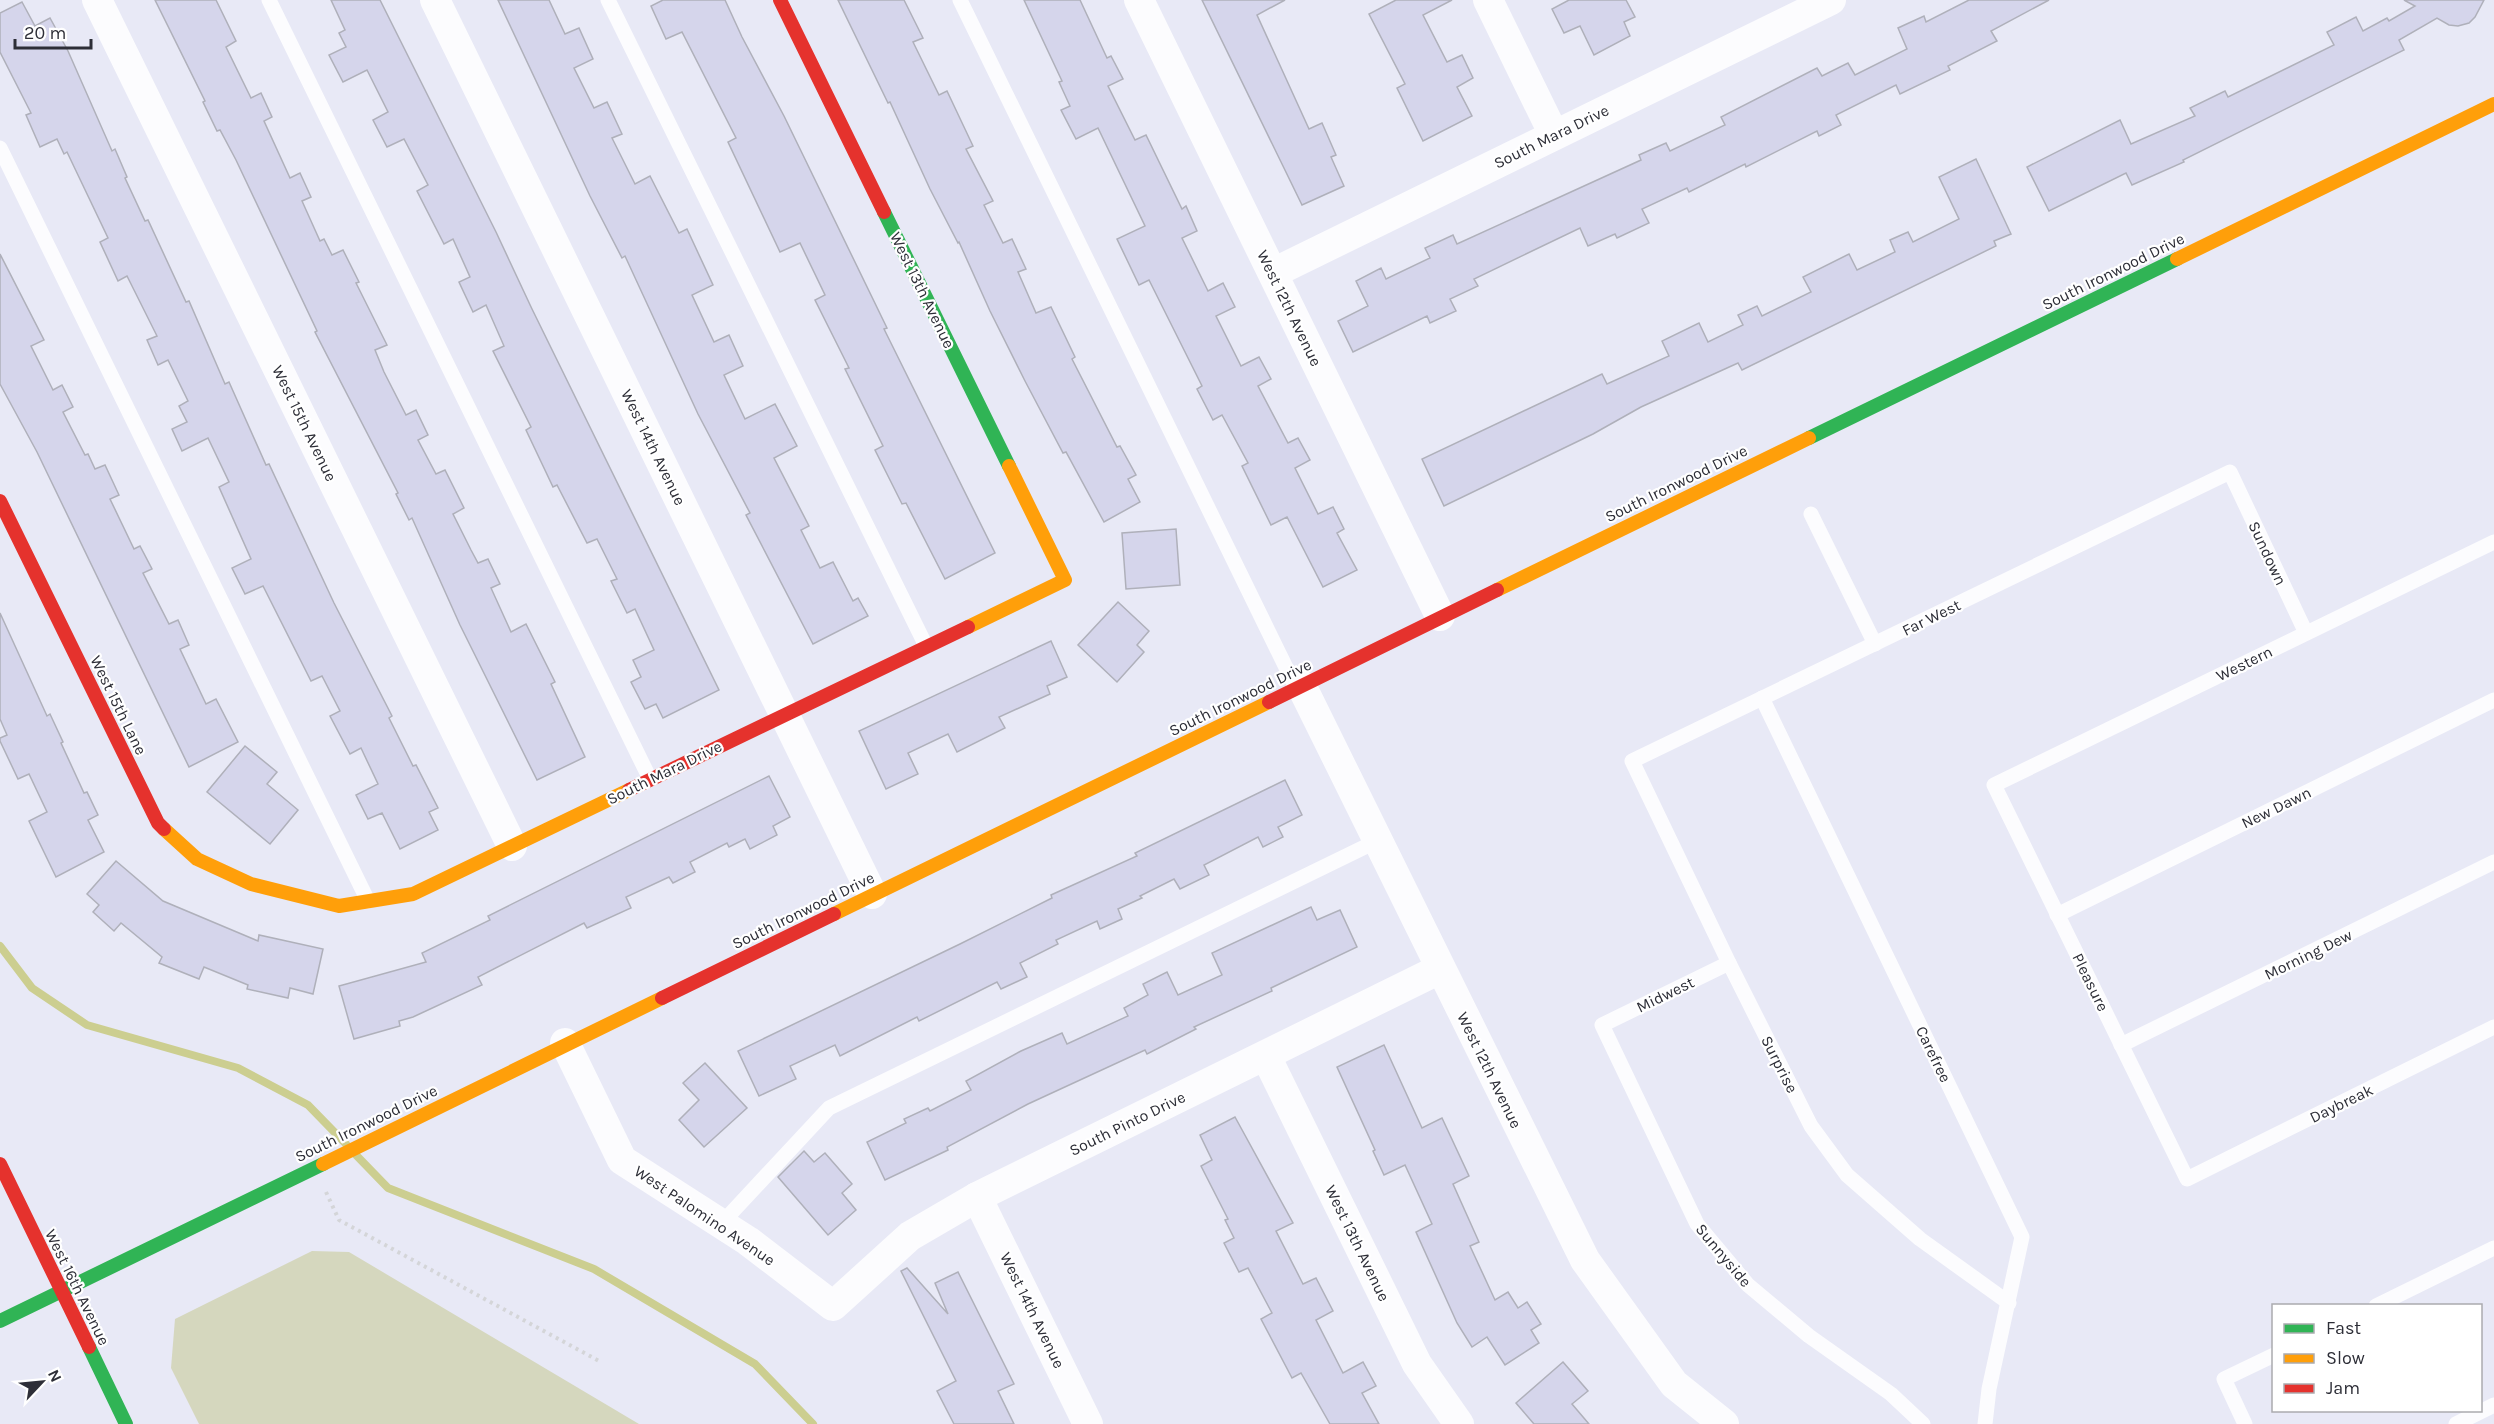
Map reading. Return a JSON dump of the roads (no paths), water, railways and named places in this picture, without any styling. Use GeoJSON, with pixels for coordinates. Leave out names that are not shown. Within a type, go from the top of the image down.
{"type":"FeatureCollection","features":[{"type":"Feature","properties":{"kind":"main road","name":"West 13th Avenue"},"geometry":{"type":"LineString","coordinates":[[780,0],[1065,580]]}},
{"type":"Feature","properties":{"kind":"main road","name":"South Ironwood Drive"},"geometry":{"type":"LineString","coordinates":[[0,1321],[1440,616],[2494,104]]}},
{"type":"Feature","properties":{"kind":"main road","name":"West 15th Lane"},"geometry":{"type":"LineString","coordinates":[[0,501],[158,823],[197,859],[251,884]]}},
{"type":"Feature","properties":{"kind":"main road","name":"South Mara Drive"},"geometry":{"type":"LineString","coordinates":[[251,884],[339,906],[413,894],[1065,580]]}},
{"type":"Feature","properties":{"kind":"main road","name":"West 16th Avenue"},"geometry":{"type":"LineString","coordinates":[[0,1164],[126,1424]]}},
{"type":"Feature","properties":{"kind":"street","name":"West 15th Avenue"},"geometry":{"type":"LineString","coordinates":[[97,0],[512,846]]}},
{"type":"Feature","properties":{"kind":"street","name":"West 14th Avenue"},"geometry":{"type":"LineString","coordinates":[[435,0],[872,894]]}},
{"type":"Feature","properties":{"kind":"street","name":"West 12th Avenue"},"geometry":{"type":"LineString","coordinates":[[1139,0],[1440,616]]}},
{"type":"Feature","properties":{"kind":"street"},"geometry":{"type":"LineString","coordinates":[[1488,0],[1554,135]]}},
{"type":"Feature","properties":{"kind":"street","name":"South Mara Drive"},"geometry":{"type":"LineString","coordinates":[[1273,273],[1831,0]]}},
{"type":"Feature","properties":{"kind":"street","name":"West 12th Avenue"},"geometry":{"type":"LineString","coordinates":[[1299,687],[1585,1260],[1674,1384],[1724,1424]]}},
{"type":"Feature","properties":{"kind":"street","name":"South Pinto Drive"},"geometry":{"type":"LineString","coordinates":[[833,1306],[910,1236],[977,1197],[1440,969]]}},
{"type":"Feature","properties":{"kind":"street","name":"West Palomino Avenue"},"geometry":{"type":"LineString","coordinates":[[565,1043],[622,1160],[748,1241],[833,1306]]}},
{"type":"Feature","properties":{"kind":"street","name":"West 13th Avenue"},"geometry":{"type":"LineString","coordinates":[[1266,1056],[1417,1364],[1459,1424]]}},
{"type":"Feature","properties":{"kind":"street","name":"West 14th Avenue"},"geometry":{"type":"LineString","coordinates":[[977,1197],[1088,1424]]}},
{"type":"Feature","properties":{"kind":"lane"},"geometry":{"type":"LineString","coordinates":[[269,0],[650,779]]}},
{"type":"Feature","properties":{"kind":"lane"},"geometry":{"type":"LineString","coordinates":[[608,0],[926,646]]}},
{"type":"Feature","properties":{"kind":"lane"},"geometry":{"type":"LineString","coordinates":[[960,0],[1299,687]]}},
{"type":"Feature","properties":{"kind":"lane"},"geometry":{"type":"LineString","coordinates":[[0,148],[368,902]]}},
{"type":"Feature","properties":{"kind":"lane","name":"Sundown"},"geometry":{"type":"LineString","coordinates":[[2230,472],[2307,633]]}},
{"type":"Feature","properties":{"kind":"lane","name":"Far West"},"geometry":{"type":"LineString","coordinates":[[1632,761],[2230,472]]}},
{"type":"Feature","properties":{"kind":"lane"},"geometry":{"type":"LineString","coordinates":[[1811,514],[1875,644]]}},
{"type":"Feature","properties":{"kind":"lane","name":"Western"},"geometry":{"type":"LineString","coordinates":[[1994,785],[2494,542]]}},
{"type":"Feature","properties":{"kind":"lane","name":"Carefree"},"geometry":{"type":"LineString","coordinates":[[1762,698],[2022,1238],[1989,1389],[1985,1424]]}},
{"type":"Feature","properties":{"kind":"lane","name":"New Dawn"},"geometry":{"type":"LineString","coordinates":[[2058,915],[2494,700]]}},
{"type":"Feature","properties":{"kind":"lane","name":"Surprise"},"geometry":{"type":"LineString","coordinates":[[1632,761],[1729,963],[1811,1126],[1847,1175],[1920,1239],[2009,1303]]}},
{"type":"Feature","properties":{"kind":"lane","name":"Pleasure"},"geometry":{"type":"LineString","coordinates":[[1994,785],[2187,1179]]}},
{"type":"Feature","properties":{"kind":"lane"},"geometry":{"type":"LineString","coordinates":[[721,1224],[829,1108],[1377,841]]}},
{"type":"Feature","properties":{"kind":"lane","name":"Morning Dew"},"geometry":{"type":"LineString","coordinates":[[2121,1045],[2494,862]]}},
{"type":"Feature","properties":{"kind":"lane","name":"Midwest"},"geometry":{"type":"LineString","coordinates":[[1602,1025],[1729,963]]}},
{"type":"Feature","properties":{"kind":"lane","name":"Sunnyside"},"geometry":{"type":"LineString","coordinates":[[1602,1025],[1697,1224],[1748,1285],[1809,1336],[1891,1395],[1923,1424]]}},
{"type":"Feature","properties":{"kind":"lane","name":"Daybreak"},"geometry":{"type":"LineString","coordinates":[[2187,1179],[2494,1027]]}},
{"type":"Feature","properties":{"kind":"lane"},"geometry":{"type":"LineString","coordinates":[[2378,1304],[2494,1248]]}},
{"type":"Feature","properties":{"kind":"lane"},"geometry":{"type":"LineString","coordinates":[[2246,1424],[2224,1379],[2272,1356]]}},
{"type":"Feature","properties":{"kind":"lane"},"geometry":{"type":"LineString","coordinates":[[2456,1424],[2480,1412]]}},
{"type":"Feature","properties":{"kind":"waterway"},"geometry":{"type":"LineString","coordinates":[[0,946],[32,988],[87,1025],[238,1068],[308,1105],[346,1144]]}},
{"type":"Feature","properties":{"kind":"waterway"},"geometry":{"type":"LineString","coordinates":[[356,1155],[388,1188],[594,1269],[755,1364],[813,1424]]}}]}
